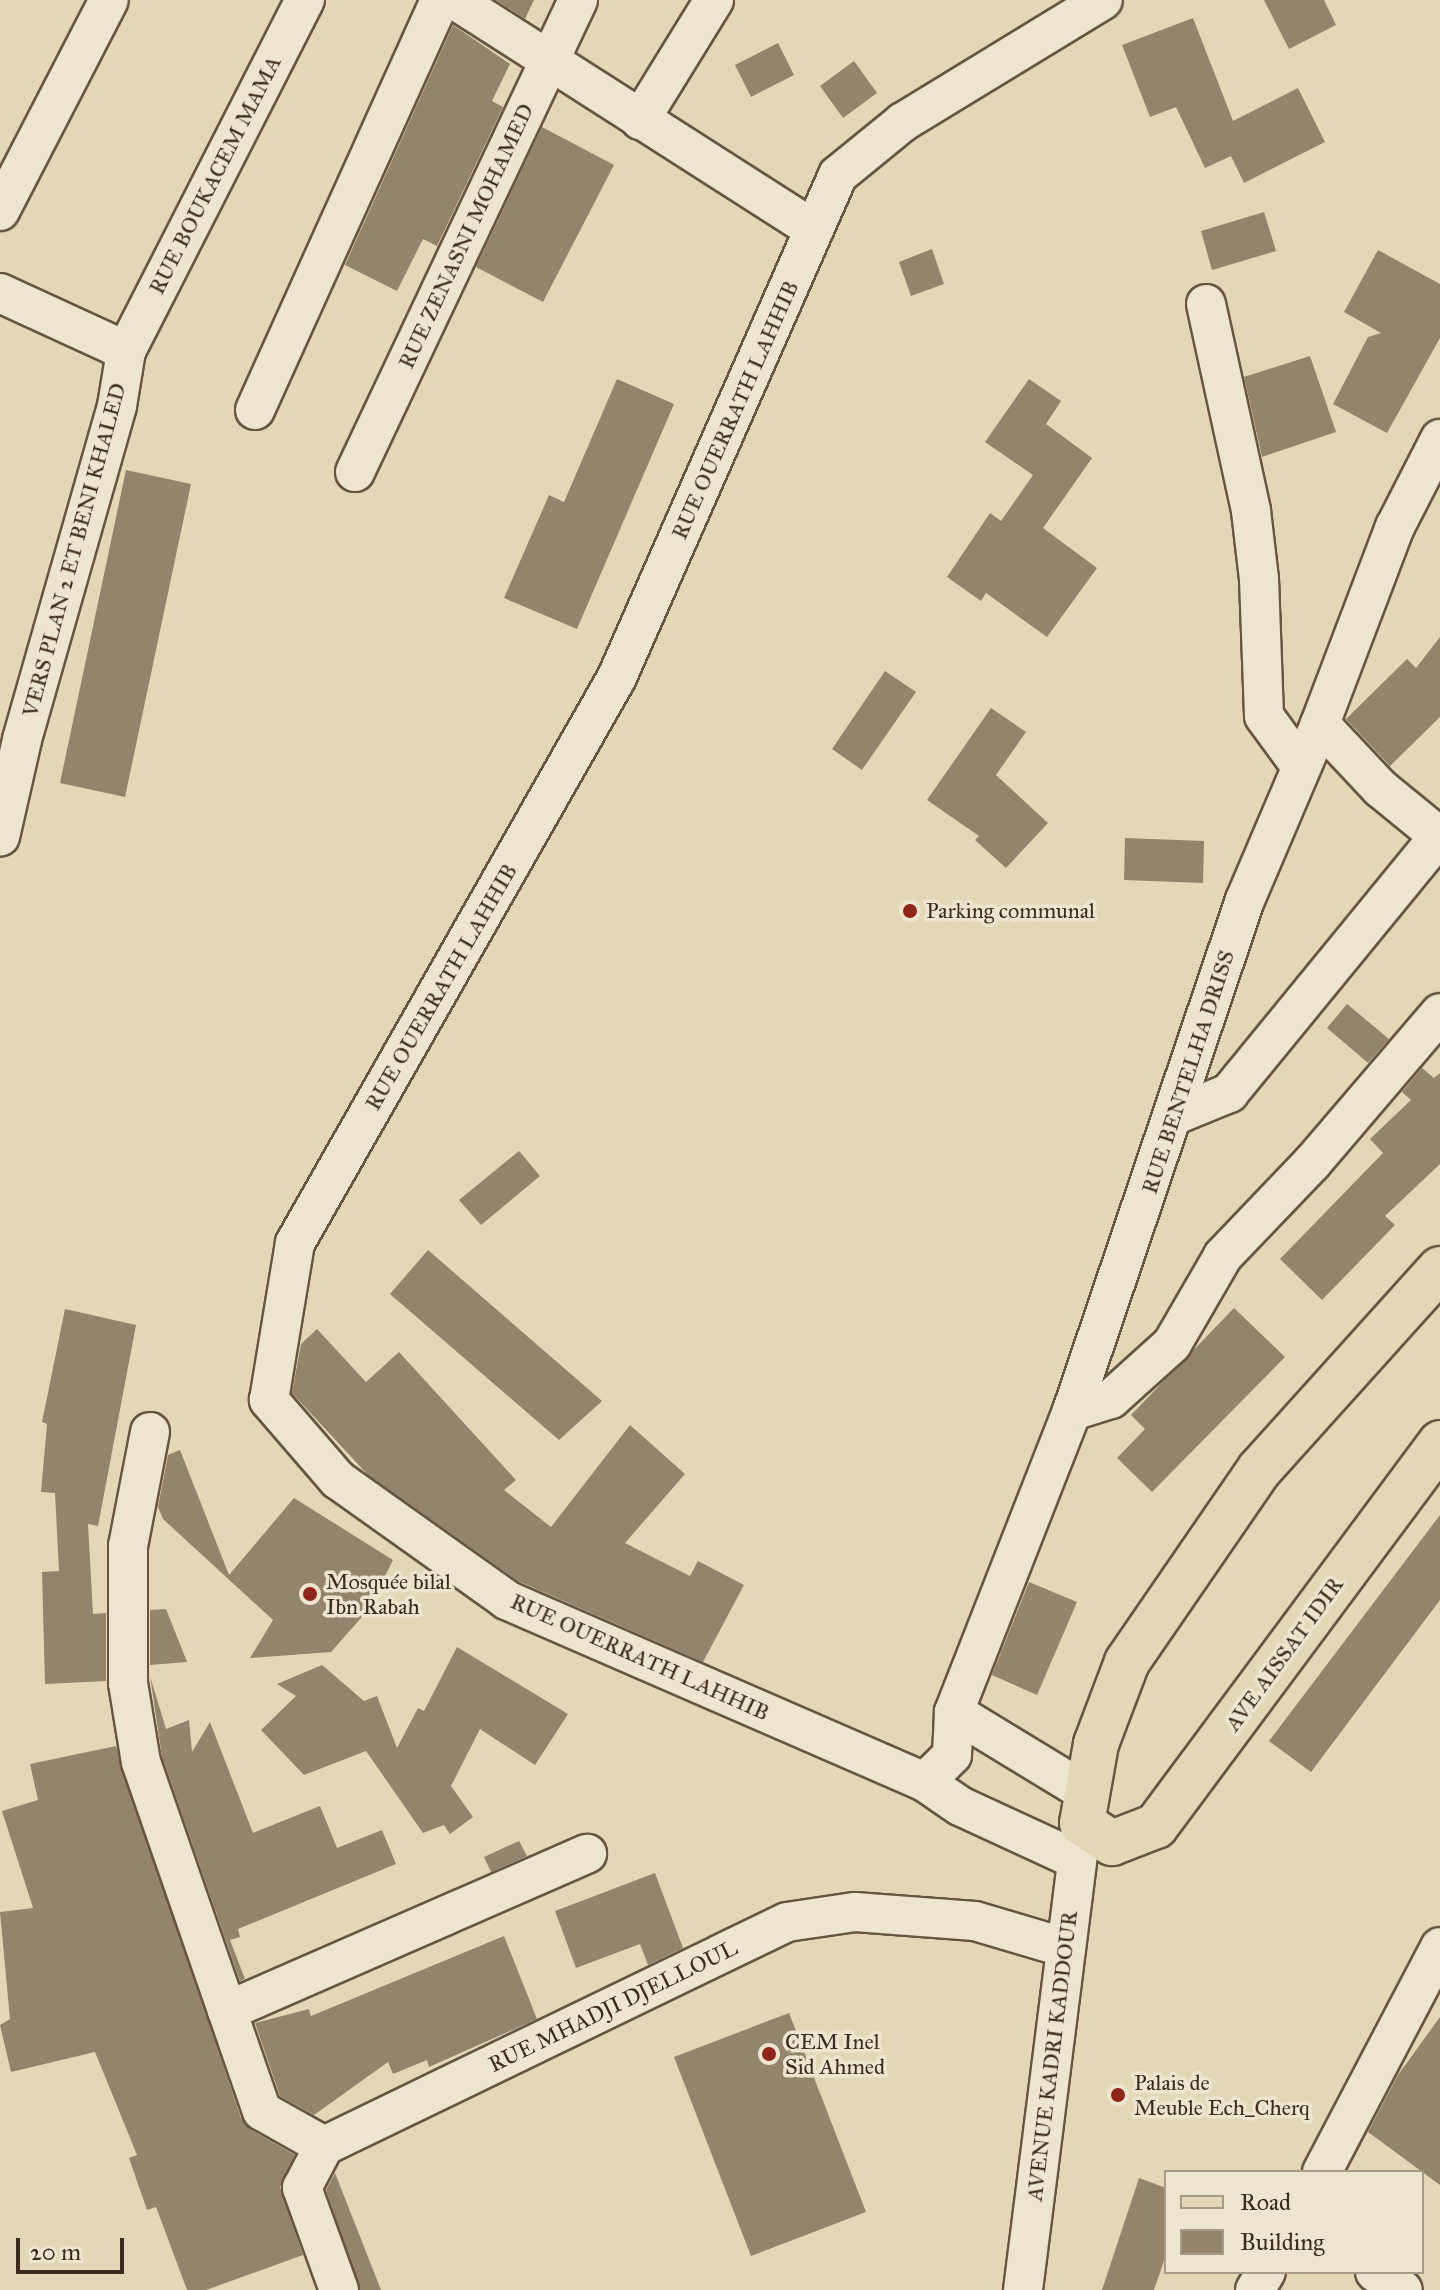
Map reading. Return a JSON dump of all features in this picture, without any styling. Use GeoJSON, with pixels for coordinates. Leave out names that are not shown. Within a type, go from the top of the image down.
{"type":"FeatureCollection","features":[{"type":"Feature","properties":{"kind":"main road"},"geometry":{"type":"LineString","coordinates":[[1089,1829],[1127,1662],[1259,1470],[1440,1269]]}},
{"type":"Feature","properties":{"kind":"main road","name":"AVE AISSAT IDIR"},"geometry":{"type":"LineString","coordinates":[[1089,1829],[1156,1826],[1440,1443]]}},
{"type":"Feature","properties":{"kind":"street"},"geometry":{"type":"LineString","coordinates":[[0,211],[109,0]]}},
{"type":"Feature","properties":{"kind":"street","name":"RUE BOUKACEM MAMA"},"geometry":{"type":"LineString","coordinates":[[126,351],[305,0]]}},
{"type":"Feature","properties":{"kind":"street"},"geometry":{"type":"LineString","coordinates":[[255,410],[440,0]]}},
{"type":"Feature","properties":{"kind":"street"},"geometry":{"type":"LineString","coordinates":[[455,0],[814,230]]}},
{"type":"Feature","properties":{"kind":"street","name":"RUE ZENASNI MOHAMED"},"geometry":{"type":"LineString","coordinates":[[355,472],[578,0]]}},
{"type":"Feature","properties":{"kind":"street"},"geometry":{"type":"LineString","coordinates":[[640,120],[714,0]]}},
{"type":"Feature","properties":{"kind":"street","name":"RUE OUERRATH LAHHIB"},"geometry":{"type":"LineString","coordinates":[[925,1782],[507,1600],[338,1480],[269,1400],[295,1243],[617,677],[838,175],[903,122],[1103,0]]}},
{"type":"Feature","properties":{"kind":"street"},"geometry":{"type":"LineString","coordinates":[[0,293],[126,351]]}},
{"type":"Feature","properties":{"kind":"street"},"geometry":{"type":"LineString","coordinates":[[1206,304],[1251,511],[1259,579],[1264,716],[1299,764]]}},
{"type":"Feature","properties":{"kind":"street","name":"VERS PLAN 2 ET BENI KHALED"},"geometry":{"type":"LineString","coordinates":[[0,837],[22,740],[117,406],[126,351]]}},
{"type":"Feature","properties":{"kind":"street","name":"RUE BENTELHA DRISS"},"geometry":{"type":"LineString","coordinates":[[925,1782],[952,1755],[954,1712],[1072,1411],[1245,900],[1299,764],[1320,724],[1395,527],[1440,439]]}},
{"type":"Feature","properties":{"kind":"street"},"geometry":{"type":"LineString","coordinates":[[1173,1116],[1229,1093],[1440,836],[1380,788],[1320,724]]}},
{"type":"Feature","properties":{"kind":"street"},"geometry":{"type":"LineString","coordinates":[[1072,1411],[1111,1399],[1172,1344],[1223,1256],[1349,1121],[1440,1013]]}},
{"type":"Feature","properties":{"kind":"street"},"geometry":{"type":"LineString","coordinates":[[150,1432],[128,1546],[128,1683],[141,1762],[262,2111],[324,2146],[302,2188],[339,2290]]}},
{"type":"Feature","properties":{"kind":"street"},"geometry":{"type":"LineString","coordinates":[[954,1712],[1089,1829]]}},
{"type":"Feature","properties":{"kind":"street"},"geometry":{"type":"LineString","coordinates":[[925,1782],[960,1806],[1089,1829]]}},
{"type":"Feature","properties":{"kind":"street","name":"AVENUE KADRI KADDOUR"},"geometry":{"type":"LineString","coordinates":[[1023,2290],[1066,1948],[1089,1829]]}},
{"type":"Feature","properties":{"kind":"street"},"geometry":{"type":"LineString","coordinates":[[227,2011],[587,1854]]}},
{"type":"Feature","properties":{"kind":"street","name":"RUE MHADJI DJELLOUL"},"geometry":{"type":"LineString","coordinates":[[324,2146],[787,1922],[855,1912],[975,1921],[1066,1948]]}},
{"type":"Feature","properties":{"kind":"street"},"geometry":{"type":"LineString","coordinates":[[1323,2170],[1440,1947]]}},
{"type":"Feature","properties":{"kind":"street"},"geometry":{"type":"LineString","coordinates":[[1378,2274],[1403,2290]]}},
{"type":"Feature","properties":{"kind":"building"},"geometry":{"type":"Polygon","coordinates":[[[496,0],[534,0],[525,19],[496,0]]]}},
{"type":"Feature","properties":{"kind":"building"},"geometry":{"type":"Polygon","coordinates":[[[1264,0],[1324,0],[1336,25],[1289,49],[1264,0]]]}},
{"type":"Feature","properties":{"kind":"building"},"geometry":{"type":"Polygon","coordinates":[[[1193,18],[1233,121],[1298,88],[1325,142],[1244,183],[1231,156],[1205,168],[1176,107],[1150,117],[1122,45],[1193,18]]]}},
{"type":"Feature","properties":{"kind":"building"},"geometry":{"type":"Polygon","coordinates":[[[453,25],[510,64],[492,101],[503,107],[437,246],[423,239],[397,291],[345,265],[453,25]]]}},
{"type":"Feature","properties":{"kind":"building"},"geometry":{"type":"Polygon","coordinates":[[[778,43],[794,75],[751,97],[735,65],[778,43]]]}},
{"type":"Feature","properties":{"kind":"building"},"geometry":{"type":"Polygon","coordinates":[[[854,61],[877,93],[843,118],[820,86],[854,61]]]}},
{"type":"Feature","properties":{"kind":"building"},"geometry":{"type":"Polygon","coordinates":[[[542,127],[614,165],[543,302],[476,267],[542,127]]]}},
{"type":"Feature","properties":{"kind":"building"},"geometry":{"type":"Polygon","coordinates":[[[1264,212],[1276,251],[1212,270],[1201,231],[1264,212]]]}},
{"type":"Feature","properties":{"kind":"building"},"geometry":{"type":"Polygon","coordinates":[[[932,249],[944,284],[911,296],[899,262],[932,249]]]}},
{"type":"Feature","properties":{"kind":"building"},"geometry":{"type":"Polygon","coordinates":[[[1378,250],[1440,284],[1440,338],[1387,433],[1333,404],[1368,337],[1381,333],[1344,312],[1378,250]]]}},
{"type":"Feature","properties":{"kind":"building"},"geometry":{"type":"Polygon","coordinates":[[[1310,356],[1336,432],[1262,457],[1244,377],[1310,356]]]}},
{"type":"Feature","properties":{"kind":"building"},"geometry":{"type":"Polygon","coordinates":[[[617,379],[674,404],[577,629],[504,598],[549,495],[564,502],[617,379]]]}},
{"type":"Feature","properties":{"kind":"building"},"geometry":{"type":"Polygon","coordinates":[[[1029,379],[1061,401],[1046,424],[1092,458],[1043,528],[1097,568],[1047,637],[986,593],[981,601],[947,577],[990,513],[1001,521],[1033,475],[985,442],[1029,379]]]}},
{"type":"Feature","properties":{"kind":"building"},"geometry":{"type":"Polygon","coordinates":[[[126,470],[191,484],[125,797],[60,783],[126,470]]]}},
{"type":"Feature","properties":{"kind":"building"},"geometry":{"type":"Polygon","coordinates":[[[1440,637],[1440,717],[1390,766],[1346,719],[1407,659],[1416,668],[1440,637]]]}},
{"type":"Feature","properties":{"kind":"building"},"geometry":{"type":"Polygon","coordinates":[[[885,671],[916,692],[862,770],[832,749],[885,671]]]}},
{"type":"Feature","properties":{"kind":"building"},"geometry":{"type":"Polygon","coordinates":[[[991,708],[1026,732],[996,775],[1048,823],[1006,868],[975,840],[979,836],[927,800],[991,708]]]}},
{"type":"Feature","properties":{"kind":"building"},"geometry":{"type":"Polygon","coordinates":[[[1125,838],[1204,841],[1203,883],[1124,880],[1125,838]]]}},
{"type":"Feature","properties":{"kind":"building"},"geometry":{"type":"Polygon","coordinates":[[[1347,1004],[1389,1039],[1368,1063],[1327,1028],[1347,1004]]]}},
{"type":"Feature","properties":{"kind":"building"},"geometry":{"type":"Polygon","coordinates":[[[1422,1068],[1434,1078],[1440,1073],[1440,1164],[1385,1216],[1395,1225],[1322,1300],[1280,1259],[1383,1153],[1370,1139],[1411,1100],[1402,1092],[1422,1068]]]}},
{"type":"Feature","properties":{"kind":"building"},"geometry":{"type":"Polygon","coordinates":[[[519,1151],[540,1176],[481,1225],[459,1200],[519,1151]]]}},
{"type":"Feature","properties":{"kind":"building"},"geometry":{"type":"Polygon","coordinates":[[[428,1250],[602,1401],[559,1440],[390,1294],[428,1250]]]}},
{"type":"Feature","properties":{"kind":"building"},"geometry":{"type":"Polygon","coordinates":[[[1234,1308],[1285,1357],[1152,1492],[1117,1458],[1145,1429],[1131,1415],[1234,1308]]]}},
{"type":"Feature","properties":{"kind":"building"},"geometry":{"type":"Polygon","coordinates":[[[65,1309],[136,1325],[98,1526],[88,1524],[93,1614],[106,1613],[106,1681],[45,1684],[42,1572],[59,1571],[55,1493],[41,1492],[47,1424],[42,1422],[65,1309]]]}},
{"type":"Feature","properties":{"kind":"building"},"geometry":{"type":"Polygon","coordinates":[[[317,1329],[366,1382],[399,1352],[516,1480],[504,1490],[551,1527],[630,1425],[685,1474],[625,1543],[690,1576],[698,1561],[744,1585],[703,1662],[518,1581],[367,1474],[292,1393],[301,1344],[317,1329]]]}},
{"type":"Feature","properties":{"kind":"building","name":"Mosquée bilal Ibn Rabah"},"geometry":{"type":"Polygon","coordinates":[[[180,1450],[229,1575],[294,1498],[393,1560],[368,1610],[331,1652],[250,1658],[273,1620],[163,1519],[158,1507],[168,1455],[180,1450]]]}},
{"type":"Feature","properties":{"kind":"building"},"geometry":{"type":"Polygon","coordinates":[[[1440,1515],[1440,1600],[1311,1772],[1269,1741],[1440,1515]]]}},
{"type":"Feature","properties":{"kind":"building"},"geometry":{"type":"Polygon","coordinates":[[[1029,1582],[1077,1602],[1037,1695],[992,1675],[1029,1582]]]}},
{"type":"Feature","properties":{"kind":"building"},"geometry":{"type":"Polygon","coordinates":[[[166,1609],[187,1662],[150,1665],[150,1610],[166,1609]]]}},
{"type":"Feature","properties":{"kind":"building"},"geometry":{"type":"Polygon","coordinates":[[[457,1647],[568,1714],[535,1765],[480,1729],[451,1786],[473,1817],[450,1834],[444,1825],[423,1833],[366,1751],[304,1775],[261,1730],[296,1696],[277,1684],[322,1665],[364,1701],[377,1696],[397,1748],[418,1708],[424,1711],[457,1647]]]}},
{"type":"Feature","properties":{"kind":"building"},"geometry":{"type":"Polygon","coordinates":[[[150,1676],[166,1729],[189,1720],[192,1752],[210,1722],[253,1833],[320,1806],[337,1848],[382,1830],[396,1864],[238,1929],[240,1937],[230,1940],[245,1979],[240,1981],[162,1757],[150,1676]]]}},
{"type":"Feature","properties":{"kind":"building"},"geometry":{"type":"Polygon","coordinates":[[[116,1746],[241,2118],[251,2130],[295,2155],[280,2187],[303,2255],[206,2290],[187,2290],[156,2207],[147,2210],[129,2158],[137,2155],[95,2052],[11,2072],[0,2025],[10,2019],[0,1912],[33,1908],[2,1811],[38,1800],[30,1764],[116,1746]]]}},
{"type":"Feature","properties":{"kind":"building"},"geometry":{"type":"Polygon","coordinates":[[[519,1841],[527,1856],[491,1872],[484,1857],[519,1841]]]}},
{"type":"Feature","properties":{"kind":"building"},"geometry":{"type":"Polygon","coordinates":[[[655,1873],[683,1948],[648,1965],[640,1944],[576,1968],[555,1911],[655,1873]]]}},
{"type":"Feature","properties":{"kind":"building"},"geometry":{"type":"Polygon","coordinates":[[[504,1936],[537,2019],[429,2067],[427,2060],[393,2074],[388,2062],[314,2115],[280,2096],[255,2023],[309,2009],[311,2016],[504,1936]]]}},
{"type":"Feature","properties":{"kind":"building"},"geometry":{"type":"Polygon","coordinates":[[[789,2013],[866,2212],[751,2256],[674,2057],[789,2013]]]}},
{"type":"Feature","properties":{"kind":"building"},"geometry":{"type":"Polygon","coordinates":[[[1440,2017],[1440,2185],[1424,2170],[1420,2170],[1368,2132],[1398,2075],[1440,2017]]]}},
{"type":"Feature","properties":{"kind":"building"},"geometry":{"type":"Polygon","coordinates":[[[335,2173],[381,2290],[360,2290],[326,2190],[335,2173]]]}},
{"type":"Feature","properties":{"kind":"building"},"geometry":{"type":"Polygon","coordinates":[[[1139,2178],[1164,2187],[1164,2261],[1154,2290],[1102,2290],[1139,2178]]]}},
{"type":"Feature","properties":{"kind":"place","name":"Parking communal"},"geometry":{"type":"Point","coordinates":[910,911]}},
{"type":"Feature","properties":{"kind":"place","name":"Mosquée bilal Ibn Rabah"},"geometry":{"type":"Point","coordinates":[310,1594]}},
{"type":"Feature","properties":{"kind":"place","name":"CEM Inel Sid Ahmed"},"geometry":{"type":"Point","coordinates":[769,2054]}},
{"type":"Feature","properties":{"kind":"place","name":"Palais de Meuble Ech_Cherq"},"geometry":{"type":"Point","coordinates":[1118,2095]}}]}
